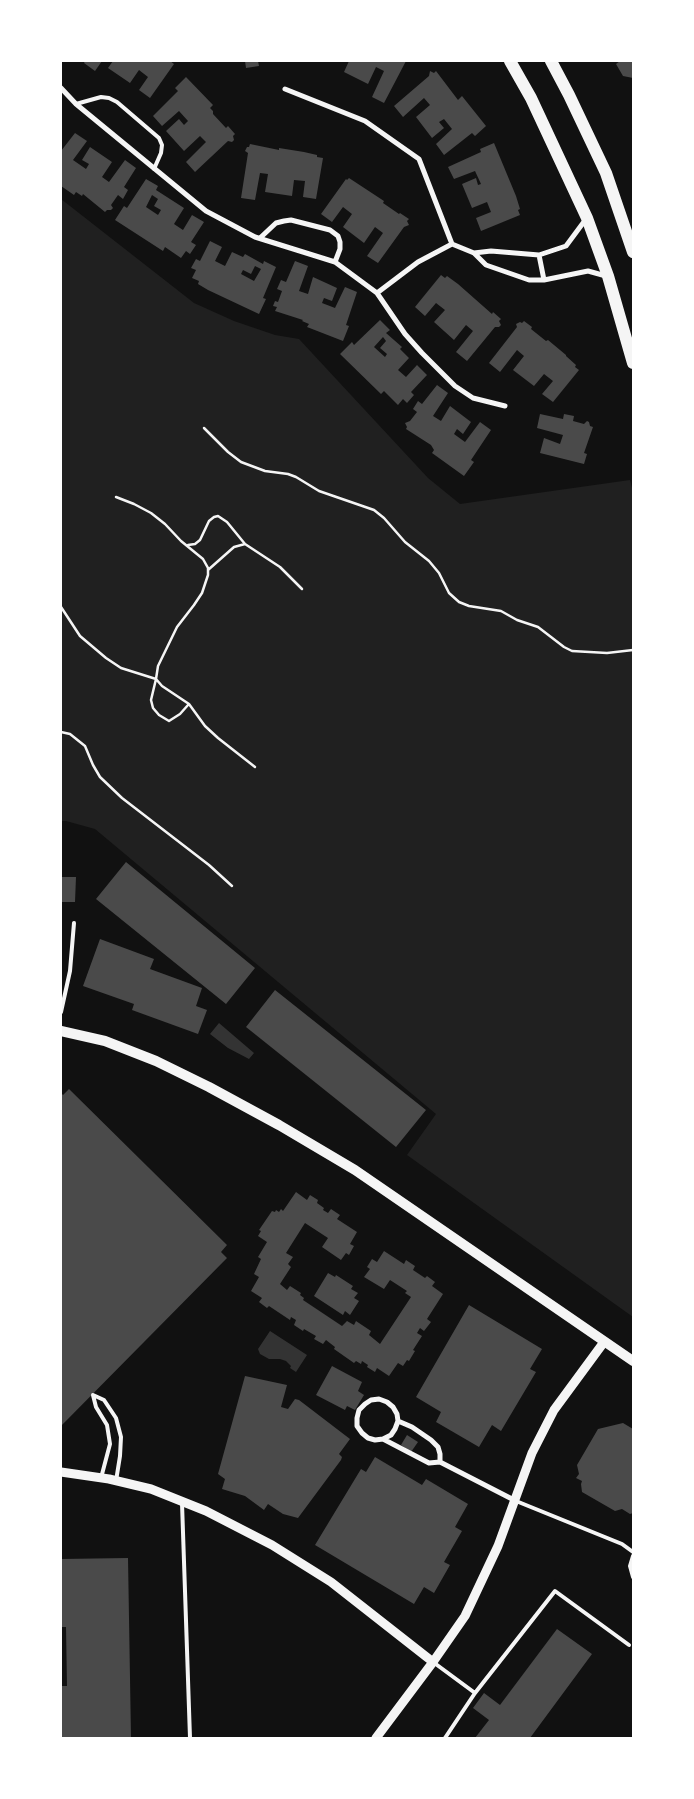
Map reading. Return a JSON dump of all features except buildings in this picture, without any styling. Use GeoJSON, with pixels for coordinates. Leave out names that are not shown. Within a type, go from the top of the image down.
{"type":"FeatureCollection","features":[{"type":"Feature","properties":{"kind":"main road"},"geometry":{"type":"LineString","coordinates":[[510,61],[531,98],[587,218],[608,276],[633,363]]}},
{"type":"Feature","properties":{"kind":"main road"},"geometry":{"type":"LineString","coordinates":[[551,61],[570,95],[606,174],[633,252]]}},
{"type":"Feature","properties":{"kind":"main road"},"geometry":{"type":"LineString","coordinates":[[61,1030],[105,1042],[156,1061],[279,1125],[355,1170],[633,1361]]}},
{"type":"Feature","properties":{"kind":"street"},"geometry":{"type":"LineString","coordinates":[[61,88],[76,104],[206,211],[238,229],[260,238],[336,262],[377,292],[405,334],[455,386],[474,398],[505,406]]}},
{"type":"Feature","properties":{"kind":"street"},"geometry":{"type":"LineString","coordinates":[[285,89],[365,121],[419,159],[452,244],[474,253],[486,265],[529,280],[544,280],[588,271],[608,276]]}},
{"type":"Feature","properties":{"kind":"street"},"geometry":{"type":"LineString","coordinates":[[474,253],[491,251],[539,255],[566,246],[587,218]]}},
{"type":"Feature","properties":{"kind":"street"},"geometry":{"type":"LineString","coordinates":[[260,238],[276,223],[291,220],[330,230],[338,236],[340,242],[336,262]]}},
{"type":"Feature","properties":{"kind":"street"},"geometry":{"type":"LineString","coordinates":[[377,292],[418,262],[452,244]]}},
{"type":"Feature","properties":{"kind":"street"},"geometry":{"type":"LineString","coordinates":[[539,255],[544,280]]}},
{"type":"Feature","properties":{"kind":"street"},"geometry":{"type":"LineString","coordinates":[[376,1738],[465,1616],[498,1546],[532,1453],[554,1410],[604,1342]]}},
{"type":"Feature","properties":{"kind":"street"},"geometry":{"type":"LineString","coordinates":[[379,1399],[387,1402],[397,1414],[396,1429],[391,1435],[383,1439],[368,1438],[358,1426],[359,1410],[371,1400],[379,1399]]}},
{"type":"Feature","properties":{"kind":"street"},"geometry":{"type":"LineString","coordinates":[[398,1421],[412,1426],[438,1447],[440,1462]]}},
{"type":"Feature","properties":{"kind":"street"},"geometry":{"type":"LineString","coordinates":[[383,1439],[424,1461],[433,1464],[440,1462],[514,1500]]}},
{"type":"Feature","properties":{"kind":"street"},"geometry":{"type":"LineString","coordinates":[[61,1472],[101,1478],[151,1489],[206,1511],[272,1545],[332,1582],[433,1662]]}},
{"type":"Feature","properties":{"kind":"lane"},"geometry":{"type":"LineString","coordinates":[[76,104],[101,97],[109,98],[117,102],[144,124],[159,138],[162,145],[161,153],[154,169]]}},
{"type":"Feature","properties":{"kind":"lane"},"geometry":{"type":"LineString","coordinates":[[61,1012],[70,971],[74,923]]}},
{"type":"Feature","properties":{"kind":"lane"},"geometry":{"type":"LineString","coordinates":[[101,1478],[110,1444],[107,1425],[96,1407],[93,1395],[104,1400],[116,1418],[121,1437],[116,1481]]}},
{"type":"Feature","properties":{"kind":"lane"},"geometry":{"type":"LineString","coordinates":[[514,1500],[622,1544],[633,1552]]}},
{"type":"Feature","properties":{"kind":"lane"},"geometry":{"type":"LineString","coordinates":[[182,1502],[190,1738]]}},
{"type":"Feature","properties":{"kind":"lane"},"geometry":{"type":"LineString","coordinates":[[633,1556],[630,1566],[633,1577]]}},
{"type":"Feature","properties":{"kind":"lane"},"geometry":{"type":"LineString","coordinates":[[445,1738],[475,1693],[555,1591],[629,1645]]}},
{"type":"Feature","properties":{"kind":"lane"},"geometry":{"type":"LineString","coordinates":[[433,1662],[475,1693]]}},
{"type":"Feature","properties":{"kind":"path"},"geometry":{"type":"LineString","coordinates":[[204,428],[241,462],[265,471],[288,474],[319,491],[374,510],[384,518],[405,542],[435,567],[449,593],[459,602],[469,606],[502,612],[517,620],[538,627],[572,651],[607,653],[633,650]]}},
{"type":"Feature","properties":{"kind":"path"},"geometry":{"type":"LineString","coordinates":[[116,497],[151,513],[203,559],[208,570],[202,593],[176,627],[158,666],[151,700],[153,708],[159,715],[169,721],[180,714],[189,704]]}},
{"type":"Feature","properties":{"kind":"path"},"geometry":{"type":"LineString","coordinates":[[186,545],[195,544],[200,540],[209,521],[218,516],[227,522],[245,544],[280,566],[302,589]]}},
{"type":"Feature","properties":{"kind":"path"},"geometry":{"type":"LineString","coordinates":[[208,570],[234,547],[245,544]]}},
{"type":"Feature","properties":{"kind":"path"},"geometry":{"type":"LineString","coordinates":[[61,607],[80,636],[106,658],[121,668],[156,679],[162,686],[189,704],[205,726],[255,767]]}},
{"type":"Feature","properties":{"kind":"path"},"geometry":{"type":"LineString","coordinates":[[61,732],[70,734],[85,746],[100,777],[122,798],[209,865],[232,886]]}},
{"type":"Feature","properties":{"kind":"shaded area"},"geometry":{"type":"Polygon","coordinates":[[[61,199],[194,303],[234,321],[275,335],[299,339],[428,478],[460,504],[630,480],[633,492],[633,1317],[407,1155],[436,1114],[95,829],[61,821],[61,199]]]}},
{"type":"Feature","properties":{"kind":"shaded area"},"geometry":{"type":"Polygon","coordinates":[[[219,1023],[254,1053],[249,1059],[228,1048],[210,1034],[219,1023]]]}},
{"type":"Feature","properties":{"kind":"shaded area"},"geometry":{"type":"Polygon","coordinates":[[[270,1331],[307,1355],[296,1372],[290,1368],[291,1366],[286,1361],[269,1359],[260,1354],[258,1349],[270,1331]]]}}]}
